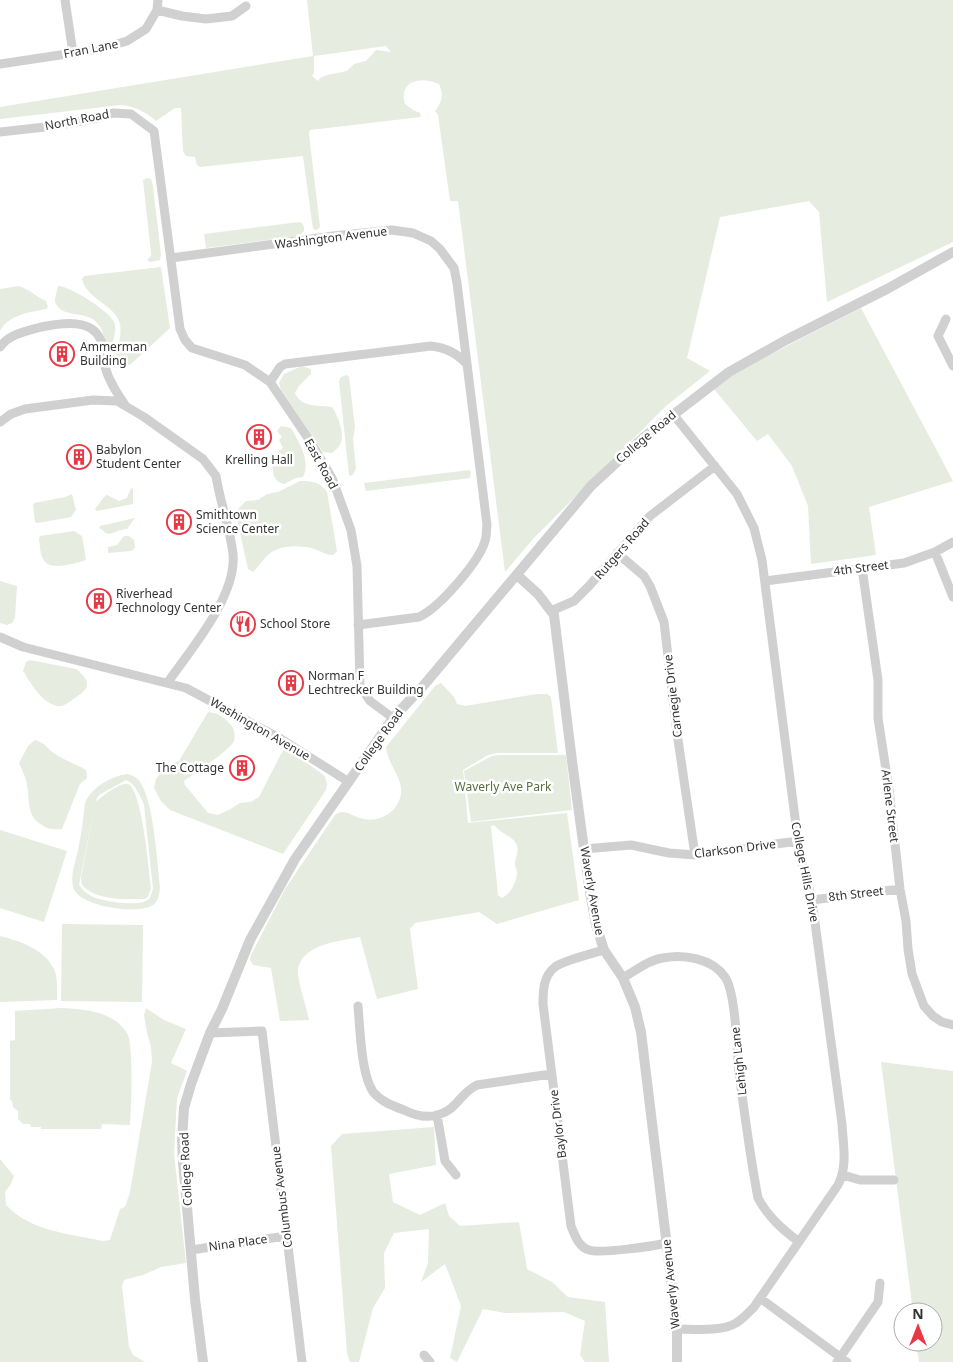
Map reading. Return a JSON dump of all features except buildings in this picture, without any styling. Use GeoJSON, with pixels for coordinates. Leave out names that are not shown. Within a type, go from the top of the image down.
{"type":"FeatureCollection","features":[{"type":"Feature","properties":{"kind":"street"},"geometry":{"type":"LineString","coordinates":[[65,0],[73,53]]}},
{"type":"Feature","properties":{"kind":"street"},"geometry":{"type":"LineString","coordinates":[[158,0],[158,10],[206,19],[232,16],[246,6]]}},
{"type":"Feature","properties":{"kind":"street","name":"Fran Lane"},"geometry":{"type":"LineString","coordinates":[[0,64],[100,49],[127,41],[146,29],[158,10]]}},
{"type":"Feature","properties":{"kind":"street","name":"North Road"},"geometry":{"type":"LineString","coordinates":[[0,132],[54,126],[98,118],[113,112],[131,114],[154,131],[171,258]]}},
{"type":"Feature","properties":{"kind":"street","name":"Washington Avenue"},"geometry":{"type":"LineString","coordinates":[[171,258],[392,230],[413,233],[431,241],[440,249],[454,268],[487,525],[485,541],[474,560],[444,600],[428,614],[419,617],[358,625]]}},
{"type":"Feature","properties":{"kind":"street","name":"College Road"},"geometry":{"type":"LineString","coordinates":[[204,1362],[195,1299],[182,1139],[184,1108],[210,1033],[222,1009],[250,940],[296,859],[393,718],[424,685],[591,486],[643,438],[729,372],[953,252]]}},
{"type":"Feature","properties":{"kind":"street","name":"East Road"},"geometry":{"type":"LineString","coordinates":[[171,258],[180,329],[185,340],[192,348],[201,352],[245,365],[270,382],[312,444],[332,478],[351,530],[356,558],[360,686],[370,701],[393,718]]}},
{"type":"Feature","properties":{"kind":"street"},"geometry":{"type":"LineString","coordinates":[[946,320],[938,336],[953,366]]}},
{"type":"Feature","properties":{"kind":"street"},"geometry":{"type":"LineString","coordinates":[[0,347],[3,342],[14,335],[56,324],[77,324],[89,328],[96,333],[102,343],[105,367],[115,390],[125,405]]}},
{"type":"Feature","properties":{"kind":"street"},"geometry":{"type":"LineString","coordinates":[[270,382],[280,367],[285,364],[431,346],[446,348],[456,353],[467,364]]}},
{"type":"Feature","properties":{"kind":"street"},"geometry":{"type":"LineString","coordinates":[[0,422],[10,414],[25,409],[93,400],[112,400],[125,405],[203,459],[216,476],[233,554],[232,573],[226,594],[204,631],[168,682]]}},
{"type":"Feature","properties":{"kind":"street","name":"College Hills Drive"},"geometry":{"type":"LineString","coordinates":[[673,414],[737,494],[754,528],[762,560],[798,841],[812,900],[842,1124],[843,1175]]}},
{"type":"Feature","properties":{"kind":"street","name":"Rutgers Road"},"geometry":{"type":"LineString","coordinates":[[551,611],[574,601],[650,516],[715,466]]}},
{"type":"Feature","properties":{"kind":"street","name":"4th Street"},"geometry":{"type":"LineString","coordinates":[[765,581],[904,563],[936,552],[953,542]]}},
{"type":"Feature","properties":{"kind":"street"},"geometry":{"type":"LineString","coordinates":[[936,552],[953,597]]}},
{"type":"Feature","properties":{"kind":"street","name":"Carnegie Drive"},"geometry":{"type":"LineString","coordinates":[[617,553],[644,576],[650,586],[664,622],[677,732],[695,855]]}},
{"type":"Feature","properties":{"kind":"street","name":"Arlene Street"},"geometry":{"type":"LineString","coordinates":[[862,568],[878,680],[878,718],[889,789],[908,949],[918,993],[924,1006],[942,1022],[953,1025]]}},
{"type":"Feature","properties":{"kind":"street","name":"Waverly Avenue"},"geometry":{"type":"LineString","coordinates":[[517,575],[538,594],[554,615],[584,849],[596,925],[604,950],[622,978],[635,1007],[642,1032],[677,1329],[677,1362]]}},
{"type":"Feature","properties":{"kind":"street","name":"Washington Avenue"},"geometry":{"type":"LineString","coordinates":[[0,637],[22,647],[186,688],[274,734],[349,782]]}},
{"type":"Feature","properties":{"kind":"street","name":"Clarkson Drive"},"geometry":{"type":"LineString","coordinates":[[584,849],[631,846],[669,853],[695,855],[798,841]]}},
{"type":"Feature","properties":{"kind":"street","name":"8th Street"},"geometry":{"type":"LineString","coordinates":[[812,900],[900,889]]}},
{"type":"Feature","properties":{"kind":"street","name":"Baylor Drive"},"geometry":{"type":"LineString","coordinates":[[604,950],[555,967],[546,978],[543,991],[543,1004],[571,1226],[578,1242],[584,1248],[595,1251],[667,1243]]}},
{"type":"Feature","properties":{"kind":"street","name":"Lehigh Lane"},"geometry":{"type":"LineString","coordinates":[[622,978],[643,965],[662,958],[683,957],[700,960],[715,966],[726,978],[731,997],[739,1073],[758,1198],[765,1211],[775,1223],[799,1242]]}},
{"type":"Feature","properties":{"kind":"street"},"geometry":{"type":"LineString","coordinates":[[358,1006],[365,1073],[375,1093],[391,1106],[410,1113],[427,1116],[437,1115],[454,1107],[467,1091],[477,1085],[552,1074]]}},
{"type":"Feature","properties":{"kind":"street","name":"Columbus Avenue"},"geometry":{"type":"LineString","coordinates":[[210,1033],[262,1031],[302,1362]]}},
{"type":"Feature","properties":{"kind":"street"},"geometry":{"type":"LineString","coordinates":[[437,1115],[445,1161],[456,1175]]}},
{"type":"Feature","properties":{"kind":"street"},"geometry":{"type":"LineString","coordinates":[[677,1329],[730,1326],[745,1316],[760,1298],[799,1242],[843,1175],[860,1180],[894,1180]]}},
{"type":"Feature","properties":{"kind":"street","name":"Nina Place"},"geometry":{"type":"LineString","coordinates":[[191,1250],[286,1236]]}},
{"type":"Feature","properties":{"kind":"street"},"geometry":{"type":"LineString","coordinates":[[760,1298],[841,1360],[878,1302],[880,1283]]}},
{"type":"Feature","properties":{"kind":"green space"},"geometry":{"type":"Polygon","coordinates":[[[307,0],[953,0],[953,242],[827,302],[819,212],[809,201],[720,217],[687,358],[710,371],[666,406],[533,539],[505,572],[458,201],[450,201],[438,115],[435,111],[442,98],[439,84],[419,80],[408,85],[405,90],[405,104],[420,113],[421,117],[310,130],[320,227],[317,230],[313,229],[303,156],[200,167],[197,165],[195,157],[186,156],[183,151],[181,108],[175,108],[156,121],[140,110],[121,105],[0,119],[0,107],[313,56],[307,0]],[[386,46],[314,56],[314,73],[312,76],[318,81],[327,75],[347,71],[354,64],[366,61],[376,50],[391,52],[386,46]]]}},
{"type":"Feature","properties":{"kind":"green space"},"geometry":{"type":"Polygon","coordinates":[[[151,179],[153,186],[161,255],[160,260],[150,262],[147,260],[151,253],[143,180],[151,179]]]}},
{"type":"Feature","properties":{"kind":"green space"},"geometry":{"type":"Polygon","coordinates":[[[302,223],[304,231],[299,236],[206,248],[204,234],[302,223]]]}},
{"type":"Feature","properties":{"kind":"green space"},"geometry":{"type":"Polygon","coordinates":[[[161,267],[170,328],[130,365],[125,364],[116,355],[120,340],[120,324],[117,317],[113,311],[89,292],[82,279],[84,276],[161,267]]]}},
{"type":"Feature","properties":{"kind":"green space"},"geometry":{"type":"Polygon","coordinates":[[[18,286],[46,301],[48,307],[8,321],[0,331],[0,289],[18,286]]]}},
{"type":"Feature","properties":{"kind":"green space"},"geometry":{"type":"Polygon","coordinates":[[[58,286],[80,294],[111,317],[115,325],[115,332],[109,349],[101,327],[95,321],[85,316],[67,312],[57,306],[55,301],[58,286]]]}},
{"type":"Feature","properties":{"kind":"green space"},"geometry":{"type":"Polygon","coordinates":[[[861,308],[953,481],[869,507],[876,555],[811,564],[808,506],[792,466],[768,434],[757,441],[714,389],[740,370],[861,308]]]}},
{"type":"Feature","properties":{"kind":"green space"},"geometry":{"type":"Polygon","coordinates":[[[302,366],[311,369],[311,374],[295,393],[298,398],[311,405],[332,407],[336,413],[342,431],[342,439],[337,449],[332,453],[323,452],[281,390],[279,383],[284,374],[302,366]]]}},
{"type":"Feature","properties":{"kind":"green space"},"geometry":{"type":"Polygon","coordinates":[[[347,375],[349,377],[355,427],[353,439],[356,469],[352,476],[349,475],[339,381],[341,377],[347,375]]]}},
{"type":"Feature","properties":{"kind":"green space"},"geometry":{"type":"Polygon","coordinates":[[[281,426],[291,428],[303,452],[306,464],[303,477],[284,484],[275,478],[271,459],[283,448],[279,440],[282,437],[277,431],[281,426]]]}},
{"type":"Feature","properties":{"kind":"green space"},"geometry":{"type":"Polygon","coordinates":[[[469,470],[471,472],[470,478],[366,491],[364,483],[469,470]]]}},
{"type":"Feature","properties":{"kind":"green space"},"geometry":{"type":"Polygon","coordinates":[[[300,481],[315,483],[322,486],[327,492],[337,551],[333,555],[306,547],[284,547],[269,554],[253,572],[248,569],[237,519],[237,510],[246,501],[258,500],[267,494],[278,492],[300,481]]]}},
{"type":"Feature","properties":{"kind":"green space"},"geometry":{"type":"Polygon","coordinates":[[[131,488],[133,489],[133,504],[97,511],[95,509],[107,495],[119,501],[127,498],[131,488]]]}},
{"type":"Feature","properties":{"kind":"green space"},"geometry":{"type":"Polygon","coordinates":[[[72,494],[76,510],[71,517],[35,522],[34,503],[72,494]]]}},
{"type":"Feature","properties":{"kind":"green space"},"geometry":{"type":"Polygon","coordinates":[[[135,518],[127,529],[108,534],[99,528],[100,526],[135,518]]]}},
{"type":"Feature","properties":{"kind":"green space"},"geometry":{"type":"Polygon","coordinates":[[[74,531],[82,536],[86,559],[62,566],[46,563],[41,555],[40,536],[74,531]]]}},
{"type":"Feature","properties":{"kind":"green space"},"geometry":{"type":"Polygon","coordinates":[[[124,536],[129,536],[134,540],[135,548],[131,551],[108,553],[108,547],[117,545],[124,536]]]}},
{"type":"Feature","properties":{"kind":"green space"},"geometry":{"type":"Polygon","coordinates":[[[0,581],[17,586],[15,618],[12,623],[7,625],[0,623],[0,581]]]}},
{"type":"Feature","properties":{"kind":"green space"},"geometry":{"type":"Polygon","coordinates":[[[30,660],[76,669],[84,677],[87,684],[86,688],[63,706],[49,703],[36,691],[23,671],[26,662],[30,660]]]}},
{"type":"Feature","properties":{"kind":"green space"},"geometry":{"type":"Polygon","coordinates":[[[441,683],[454,697],[457,704],[465,706],[537,694],[547,694],[551,697],[558,753],[497,753],[488,755],[463,770],[468,823],[567,813],[579,900],[497,924],[479,912],[415,923],[410,929],[418,989],[377,999],[360,937],[323,945],[306,954],[298,970],[309,1020],[280,1021],[271,968],[253,965],[250,960],[251,955],[285,889],[335,815],[344,812],[360,818],[374,819],[386,815],[396,807],[401,794],[400,782],[389,760],[386,747],[435,686],[441,683]],[[494,825],[491,826],[498,895],[502,898],[510,891],[516,880],[517,872],[515,865],[518,848],[513,840],[494,825]]]}},
{"type":"Feature","properties":{"kind":"green space"},"geometry":{"type":"Polygon","coordinates":[[[208,712],[224,718],[232,727],[235,736],[234,741],[226,750],[184,781],[185,785],[208,813],[218,815],[240,803],[250,802],[259,797],[286,748],[325,776],[326,790],[283,854],[170,810],[161,801],[154,788],[156,779],[166,765],[179,761],[208,712]]]}},
{"type":"Feature","properties":{"kind":"green space"},"geometry":{"type":"Polygon","coordinates":[[[35,740],[44,744],[61,758],[86,770],[87,778],[80,784],[62,829],[50,829],[43,826],[32,816],[26,782],[19,763],[28,746],[35,740]]]}},
{"type":"Feature","properties":{"kind":"green space","name":"Waverly Ave Park"},"geometry":{"type":"Polygon","coordinates":[[[566,755],[572,810],[471,822],[464,771],[492,756],[566,755]]]}},
{"type":"Feature","properties":{"kind":"green space"},"geometry":{"type":"Polygon","coordinates":[[[129,774],[139,780],[145,791],[152,817],[160,888],[156,902],[146,908],[123,909],[97,904],[77,894],[72,882],[85,803],[92,792],[102,784],[121,775],[129,774]],[[126,780],[99,795],[95,802],[121,785],[128,784],[133,789],[141,815],[151,888],[148,897],[145,899],[129,899],[111,898],[95,894],[82,885],[81,878],[95,804],[79,885],[87,894],[111,902],[144,902],[149,899],[153,888],[144,805],[137,791],[126,780]]]}},
{"type":"Feature","properties":{"kind":"green space"},"geometry":{"type":"Polygon","coordinates":[[[0,830],[67,851],[44,922],[0,908],[0,830]]]}},
{"type":"Feature","properties":{"kind":"green space"},"geometry":{"type":"Polygon","coordinates":[[[62,924],[143,925],[142,1002],[61,1001],[62,924]]]}},
{"type":"Feature","properties":{"kind":"green space"},"geometry":{"type":"Polygon","coordinates":[[[0,936],[31,947],[50,962],[56,976],[57,1000],[0,1002],[0,936]]]}},
{"type":"Feature","properties":{"kind":"green space"},"geometry":{"type":"Polygon","coordinates":[[[61,1008],[79,1009],[106,1016],[114,1020],[127,1033],[131,1050],[130,1125],[102,1124],[101,1129],[41,1129],[41,1127],[31,1127],[30,1124],[23,1124],[18,1119],[18,1111],[13,1107],[10,1100],[10,1041],[15,1040],[15,1011],[61,1008]]]}},
{"type":"Feature","properties":{"kind":"green space"},"geometry":{"type":"Polygon","coordinates":[[[146,1008],[164,1020],[186,1029],[171,1063],[187,1071],[177,1098],[174,1154],[186,1263],[161,1267],[143,1275],[124,1280],[122,1286],[129,1347],[133,1355],[145,1362],[0,1362],[0,1159],[14,1176],[5,1192],[6,1205],[16,1214],[27,1221],[51,1230],[103,1241],[110,1240],[120,1209],[125,1207],[130,1192],[152,1062],[151,1046],[144,1015],[146,1008]]]}},
{"type":"Feature","properties":{"kind":"green space"},"geometry":{"type":"Polygon","coordinates":[[[881,1062],[953,1071],[953,1362],[919,1362],[918,1352],[943,1352],[943,1302],[912,1302],[881,1062]]]}},
{"type":"Feature","properties":{"kind":"green space"},"geometry":{"type":"Polygon","coordinates":[[[434,1127],[436,1165],[389,1174],[393,1202],[420,1215],[445,1203],[449,1216],[460,1226],[519,1222],[527,1269],[552,1282],[568,1297],[605,1302],[609,1362],[585,1362],[580,1355],[585,1321],[564,1312],[505,1313],[483,1309],[457,1362],[450,1358],[461,1306],[445,1264],[421,1282],[428,1263],[429,1229],[394,1233],[384,1253],[385,1288],[373,1308],[359,1362],[350,1362],[347,1353],[331,1146],[342,1134],[434,1127]]]}},
{"type":"Feature","properties":{"kind":"place","name":"Ammerman Building"},"geometry":{"type":"Point","coordinates":[62,354]}},
{"type":"Feature","properties":{"kind":"place","name":"Krelling Hall"},"geometry":{"type":"Point","coordinates":[259,437]}},
{"type":"Feature","properties":{"kind":"place","name":"Babylon Student Center"},"geometry":{"type":"Point","coordinates":[79,457]}},
{"type":"Feature","properties":{"kind":"place","name":"Smithtown Science Center"},"geometry":{"type":"Point","coordinates":[179,522]}},
{"type":"Feature","properties":{"kind":"place","name":"Riverhead Technology Center"},"geometry":{"type":"Point","coordinates":[99,601]}},
{"type":"Feature","properties":{"kind":"place","name":"School Store"},"geometry":{"type":"Point","coordinates":[243,624]}},
{"type":"Feature","properties":{"kind":"place","name":"Norman F Lechtrecker Building"},"geometry":{"type":"Point","coordinates":[291,683]}},
{"type":"Feature","properties":{"kind":"place","name":"The Cottage"},"geometry":{"type":"Point","coordinates":[242,768]}}]}
